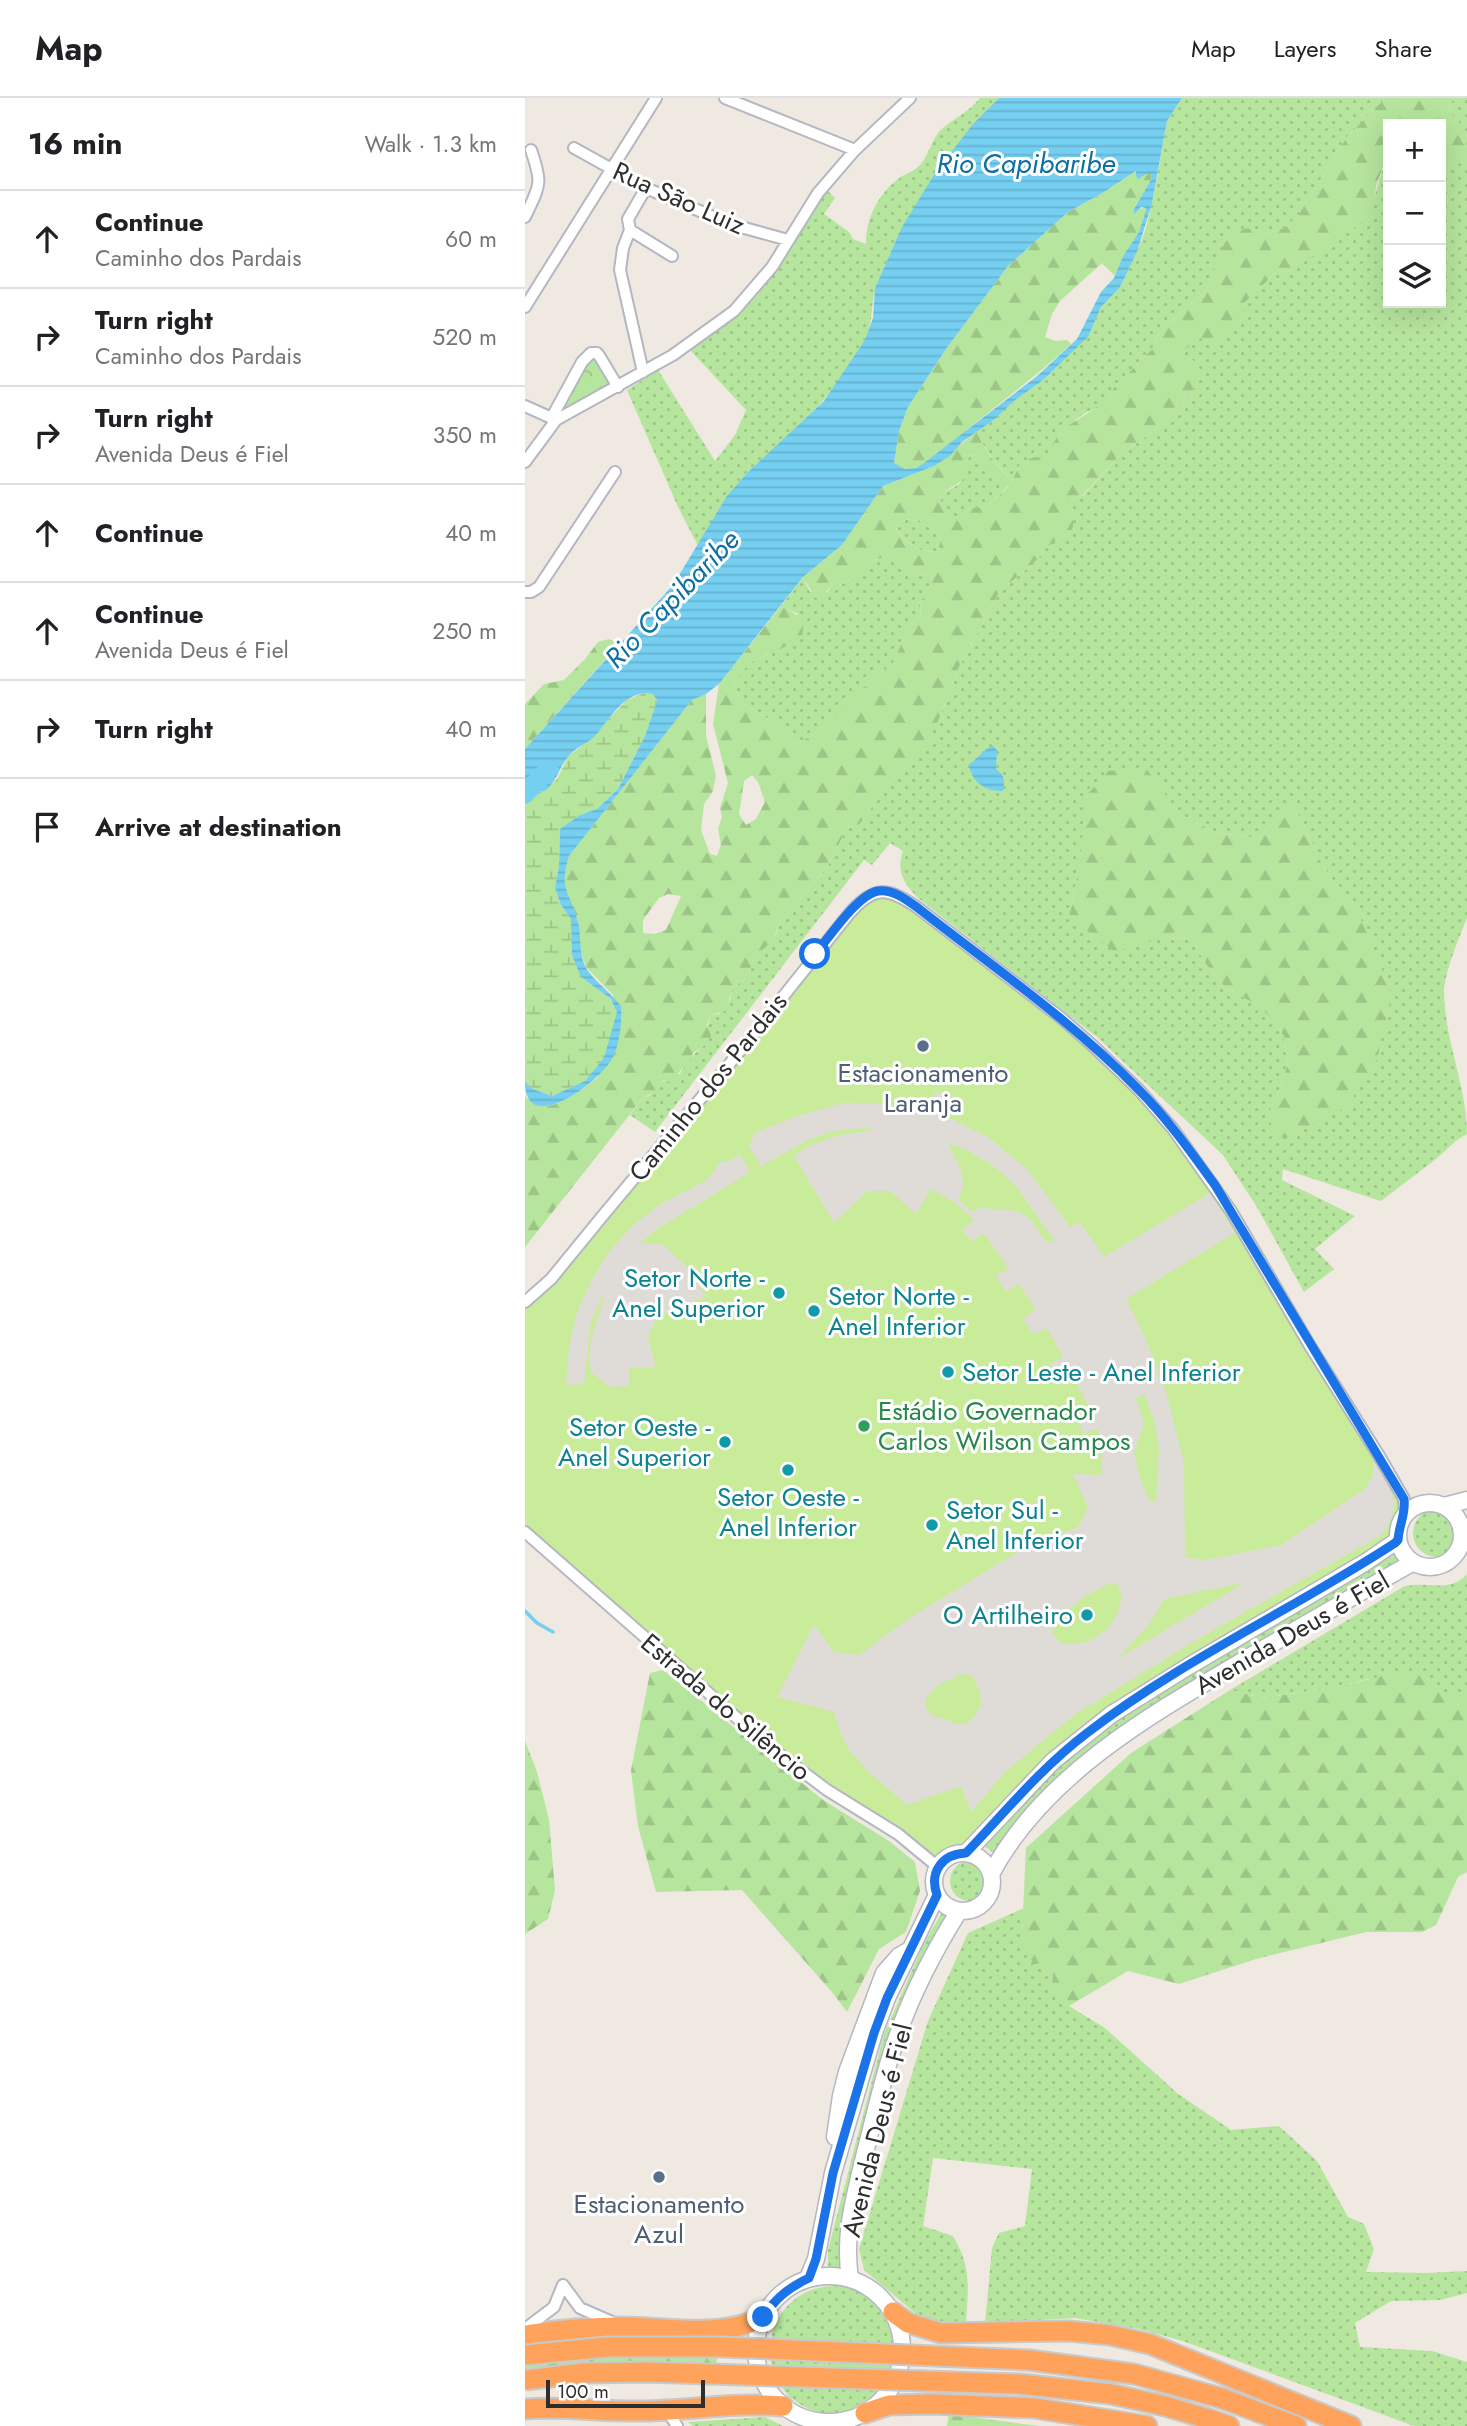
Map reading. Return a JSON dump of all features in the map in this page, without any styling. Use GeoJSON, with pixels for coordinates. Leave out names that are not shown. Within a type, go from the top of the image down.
{"type":"FeatureCollection","features":[{"type":"Feature","properties":{"kind":"highway"},"geometry":{"type":"LineString","coordinates":[[893,2312],[908,2323],[941,2333],[1069,2331],[1150,2344],[1352,2426]]}},
{"type":"Feature","properties":{"kind":"highway"},"geometry":{"type":"LineString","coordinates":[[525,2335],[626,2327],[730,2328],[747,2325],[763,2317]]}},
{"type":"Feature","properties":{"kind":"highway"},"geometry":{"type":"LineString","coordinates":[[525,2355],[607,2347],[720,2347],[1028,2360],[1134,2374],[1221,2398],[1296,2426]]}},
{"type":"Feature","properties":{"kind":"highway"},"geometry":{"type":"LineString","coordinates":[[525,2380],[585,2373],[646,2372],[1020,2384],[1111,2394],[1165,2406],[1221,2423]]}},
{"type":"Feature","properties":{"kind":"highway"},"geometry":{"type":"LineString","coordinates":[[525,2409],[557,2407],[642,2411],[672,2418],[722,2404],[783,2406]]}},
{"type":"Feature","properties":{"kind":"highway"},"geometry":{"type":"LineString","coordinates":[[865,2413],[889,2405],[1034,2408],[1147,2426]]}},
{"type":"Feature","properties":{"kind":"main road"},"geometry":{"type":"LineString","coordinates":[[1444,1506],[1467,1500]]}},
{"type":"Feature","properties":{"kind":"main road"},"geometry":{"type":"LineString","coordinates":[[1435,1503],[1444,1506],[1457,1517],[1465,1532],[1459,1550],[1447,1563],[1429,1568],[1412,1563],[1401,1549],[1398,1540],[1399,1529],[1409,1506],[1435,1503]]}},
{"type":"Feature","properties":{"kind":"main road","name":"Avenida Deus é Fiel"},"geometry":{"type":"LineString","coordinates":[[966,1853],[1053,1761],[1112,1714],[1188,1666],[1366,1562],[1398,1540]]}},
{"type":"Feature","properties":{"kind":"main road","name":"Avenida Deus é Fiel"},"geometry":{"type":"LineString","coordinates":[[991,1874],[1016,1832],[1038,1808],[1077,1772],[1129,1731],[1203,1684],[1412,1563]]}},
{"type":"Feature","properties":{"kind":"main road"},"geometry":{"type":"LineString","coordinates":[[966,1853],[982,1860],[991,1874],[990,1893],[977,1907],[959,1911],[942,1903],[934,1886],[938,1867],[952,1855],[966,1853]]}},
{"type":"Feature","properties":{"kind":"main road","name":"Avenida Deus é Fiel"},"geometry":{"type":"LineString","coordinates":[[809,2278],[816,2259],[833,2173],[874,2033],[887,1998],[937,1895]]}},
{"type":"Feature","properties":{"kind":"main road","name":"Avenida Deus é Fiel"},"geometry":{"type":"LineString","coordinates":[[850,2278],[846,2246],[849,2217],[886,2072],[912,2000],[933,1954],[959,1911]]}},
{"type":"Feature","properties":{"kind":"main road"},"geometry":{"type":"LineString","coordinates":[[809,2278],[850,2278],[875,2291],[893,2312],[904,2342],[896,2379],[883,2398],[865,2413],[845,2420],[823,2422],[802,2417],[783,2406],[767,2388],[757,2365],[756,2340],[763,2317],[775,2300],[790,2287],[809,2278]]}},
{"type":"Feature","properties":{"kind":"street"},"geometry":{"type":"LineString","coordinates":[[525,307],[656,98]]}},
{"type":"Feature","properties":{"kind":"street"},"geometry":{"type":"LineString","coordinates":[[725,98],[855,150]]}},
{"type":"Feature","properties":{"kind":"street"},"geometry":{"type":"LineString","coordinates":[[554,419],[618,387],[673,355],[734,311],[772,267],[818,193],[855,150],[910,98]]}},
{"type":"Feature","properties":{"kind":"street","name":"Rua São Luiz"},"geometry":{"type":"LineString","coordinates":[[574,148],[646,188],[730,224],[788,240]]}},
{"type":"Feature","properties":{"kind":"street"},"geometry":{"type":"LineString","coordinates":[[525,217],[540,184],[531,150]]}},
{"type":"Feature","properties":{"kind":"street"},"geometry":{"type":"LineString","coordinates":[[643,372],[620,270],[623,248],[630,230],[628,219],[646,188]]}},
{"type":"Feature","properties":{"kind":"street"},"geometry":{"type":"LineString","coordinates":[[630,230],[672,256]]}},
{"type":"Feature","properties":{"kind":"street"},"geometry":{"type":"LineString","coordinates":[[525,462],[554,419],[586,356],[597,354],[618,387]]}},
{"type":"Feature","properties":{"kind":"street"},"geometry":{"type":"LineString","coordinates":[[525,406],[554,419]]}},
{"type":"Feature","properties":{"kind":"street"},"geometry":{"type":"LineString","coordinates":[[525,592],[539,587],[615,472]]}},
{"type":"Feature","properties":{"kind":"street","name":"Caminho dos Pardais"},"geometry":{"type":"LineString","coordinates":[[525,1302],[551,1279],[727,1067],[857,904],[877,891],[890,892],[918,908],[1060,1017],[1139,1090],[1174,1129],[1231,1211],[1310,1346],[1409,1506]]}},
{"type":"Feature","properties":{"kind":"street","name":"Estrada do Silêncio"},"geometry":{"type":"LineString","coordinates":[[525,1532],[770,1747],[827,1790],[898,1834],[938,1867]]}},
{"type":"Feature","properties":{"kind":"street"},"geometry":{"type":"LineString","coordinates":[[525,2329],[554,2307],[563,2285],[580,2308],[597,2318],[626,2327]]}},
{"type":"Feature","properties":{"kind":"green space"},"geometry":{"type":"Polygon","coordinates":[[[980,98],[999,98],[945,162],[901,232],[877,284],[868,334],[857,355],[838,383],[816,408],[745,475],[698,546],[627,390],[658,370],[715,461],[735,435],[746,410],[689,349],[754,299],[776,270],[827,190],[835,198],[824,214],[849,232],[853,239],[866,244],[871,216],[884,193],[898,179],[918,167],[939,132],[980,98]]]}},
{"type":"Feature","properties":{"kind":"green space"},"geometry":{"type":"Polygon","coordinates":[[[1182,98],[1385,98],[1347,137],[1299,214],[1285,228],[1267,233],[1248,228],[1219,258],[1206,291],[1173,319],[1159,334],[1152,349],[1113,389],[1107,407],[1097,408],[1079,417],[1063,433],[1045,459],[1021,462],[1012,481],[987,451],[977,431],[1042,381],[1088,337],[1101,306],[1120,287],[1146,228],[1167,121],[1182,98]]]}},
{"type":"Feature","properties":{"kind":"green space"},"geometry":{"type":"Polygon","coordinates":[[[1385,98],[1458,98],[1449,103],[1449,111],[1465,132],[1467,160],[1452,167],[1446,166],[1446,119],[1383,119],[1383,167],[1376,186],[1374,206],[1368,219],[1291,271],[1276,272],[1242,305],[1245,316],[1227,338],[1214,344],[1200,338],[1179,354],[1196,362],[1202,373],[1194,389],[1151,433],[1120,455],[1083,495],[1068,501],[1075,516],[1072,530],[1046,548],[1035,562],[1000,591],[958,669],[928,742],[912,763],[887,785],[860,824],[847,828],[828,866],[778,925],[774,940],[755,956],[749,975],[732,989],[726,1011],[710,1015],[707,1025],[711,1036],[704,1046],[693,1053],[690,1062],[674,1080],[664,1080],[659,1083],[658,1089],[642,1099],[525,1247],[525,1096],[533,1103],[552,1105],[572,1096],[598,1077],[613,995],[586,967],[580,949],[578,919],[566,895],[563,876],[569,856],[692,700],[706,694],[706,736],[716,776],[713,791],[704,804],[701,830],[710,854],[717,856],[721,845],[718,829],[722,817],[720,808],[728,783],[713,724],[719,684],[781,606],[799,617],[803,626],[802,637],[754,661],[746,667],[734,686],[742,703],[769,719],[795,744],[812,736],[837,716],[873,678],[893,664],[908,627],[921,615],[920,604],[934,577],[913,573],[888,557],[871,561],[849,580],[833,585],[820,597],[815,598],[803,577],[842,545],[883,486],[934,466],[977,431],[996,464],[1012,481],[1021,462],[1035,457],[1045,459],[1060,431],[1097,407],[1107,407],[1113,389],[1152,349],[1159,334],[1206,291],[1224,243],[1234,232],[1248,228],[1267,233],[1285,228],[1299,214],[1347,137],[1385,98]],[[970,455],[967,462],[969,468],[964,478],[939,495],[945,514],[952,519],[970,508],[986,507],[1009,486],[992,479],[976,456],[970,455]],[[907,519],[899,523],[896,530],[905,540],[925,551],[938,551],[941,537],[929,527],[907,519]],[[752,775],[744,781],[739,814],[746,825],[756,819],[765,802],[758,782],[752,775]],[[668,894],[659,898],[643,920],[643,933],[655,934],[666,930],[681,896],[668,894]]]}},
{"type":"Feature","properties":{"kind":"green space"},"geometry":{"type":"Polygon","coordinates":[[[1458,98],[1467,98],[1467,918],[1450,964],[1444,990],[1467,1134],[1381,1201],[1283,1169],[1282,1180],[1355,1216],[1315,1249],[1334,1269],[1304,1292],[1257,1207],[1223,1155],[1097,1037],[918,898],[901,871],[903,851],[890,843],[872,865],[864,860],[655,1132],[630,1115],[659,1083],[680,1074],[690,1058],[704,1046],[710,1015],[719,1014],[730,1000],[732,989],[749,975],[755,956],[776,935],[778,925],[828,866],[847,828],[860,824],[887,785],[912,763],[939,719],[958,669],[1000,591],[1035,562],[1046,548],[1072,530],[1067,501],[1084,495],[1120,455],[1151,433],[1194,389],[1196,362],[1178,354],[1241,306],[1276,272],[1291,271],[1374,206],[1383,167],[1383,308],[1446,308],[1446,166],[1452,167],[1449,103],[1458,98]],[[1145,768],[1080,864],[1069,917],[1162,938],[1192,939],[1205,963],[1225,987],[1262,1008],[1284,1036],[1288,1063],[1269,1113],[1273,1130],[1360,917],[1322,865],[1304,824],[1291,804],[1259,838],[1217,833],[1180,815],[1145,768]]]}},
{"type":"Feature","properties":{"kind":"green space"},"geometry":{"type":"Polygon","coordinates":[[[1138,170],[1151,174],[1152,178],[1134,209],[1146,208],[1147,211],[1115,276],[1102,263],[1060,301],[1052,314],[1045,337],[1056,341],[1067,340],[1071,344],[930,460],[911,469],[896,465],[894,463],[899,431],[908,407],[946,349],[1008,266],[1068,212],[1138,170]]]}},
{"type":"Feature","properties":{"kind":"green space"},"geometry":{"type":"Polygon","coordinates":[[[592,360],[599,362],[611,386],[558,416],[586,364],[592,360]]]}},
{"type":"Feature","properties":{"kind":"green space"},"geometry":{"type":"Polygon","coordinates":[[[969,455],[976,456],[993,479],[1009,485],[986,507],[970,508],[952,520],[945,514],[939,495],[960,483],[969,455]]]}},
{"type":"Feature","properties":{"kind":"green space"},"geometry":{"type":"Polygon","coordinates":[[[907,519],[925,525],[941,537],[938,551],[926,551],[910,544],[896,530],[899,523],[907,519]]]}},
{"type":"Feature","properties":{"kind":"green space"},"geometry":{"type":"Polygon","coordinates":[[[888,557],[913,573],[934,577],[920,604],[921,615],[908,627],[893,664],[873,678],[838,716],[812,736],[795,744],[769,719],[742,703],[734,686],[739,674],[754,660],[769,654],[798,614],[781,606],[803,577],[810,592],[827,592],[833,585],[849,580],[871,561],[888,557]]]}},
{"type":"Feature","properties":{"kind":"green space"},"geometry":{"type":"Polygon","coordinates":[[[609,639],[619,644],[525,749],[525,704],[544,684],[564,680],[598,642],[609,639]]]}},
{"type":"Feature","properties":{"kind":"green space"},"geometry":{"type":"Polygon","coordinates":[[[646,692],[653,694],[657,702],[645,736],[618,789],[597,809],[580,815],[560,830],[555,888],[561,905],[571,919],[581,977],[611,999],[617,1012],[604,1058],[585,1081],[552,1096],[533,1089],[525,1082],[525,790],[532,786],[543,792],[557,779],[569,755],[582,746],[627,700],[646,692]]]}},
{"type":"Feature","properties":{"kind":"green space"},"geometry":{"type":"Polygon","coordinates":[[[1145,767],[1180,815],[1217,833],[1259,838],[1291,804],[1304,824],[1322,865],[1360,917],[1392,994],[1377,1059],[1347,1107],[1285,1139],[1272,1130],[1269,1113],[1288,1063],[1284,1036],[1262,1008],[1225,987],[1205,963],[1192,939],[1162,938],[1115,952],[1069,917],[1080,864],[1085,797],[1108,771],[1145,767]]]}},
{"type":"Feature","properties":{"kind":"green space"},"geometry":{"type":"Polygon","coordinates":[[[890,892],[1060,1017],[1188,1147],[1404,1499],[1395,1543],[1112,1714],[983,1836],[958,1854],[944,1860],[938,1867],[827,1790],[525,1532],[525,1307],[857,904],[890,892]]]}},
{"type":"Feature","properties":{"kind":"green space"},"geometry":{"type":"Polygon","coordinates":[[[1437,1509],[1454,1516],[1461,1533],[1454,1550],[1437,1557],[1420,1550],[1413,1533],[1420,1516],[1437,1509]]]}},
{"type":"Feature","properties":{"kind":"green space"},"geometry":{"type":"Polygon","coordinates":[[[1400,1547],[1408,1561],[1147,1714],[998,1856],[984,1846],[1013,1812],[1072,1753],[1140,1705],[1400,1547]]]}},
{"type":"Feature","properties":{"kind":"green space"},"geometry":{"type":"Polygon","coordinates":[[[1467,1574],[1467,1692],[1442,1692],[1424,1676],[1368,1679],[1333,1688],[1262,1698],[1230,1690],[1403,1587],[1446,1585],[1461,1580],[1467,1574]]]}},
{"type":"Feature","properties":{"kind":"green space"},"geometry":{"type":"Polygon","coordinates":[[[663,1670],[823,1800],[889,1841],[915,1862],[920,1891],[906,1932],[879,1949],[847,2012],[742,1890],[656,1892],[638,1826],[631,1770],[650,1673],[663,1670]]]}},
{"type":"Feature","properties":{"kind":"green space"},"geometry":{"type":"Polygon","coordinates":[[[1395,1673],[1424,1676],[1442,1692],[1467,1692],[1467,1872],[1458,1877],[1436,1925],[1422,1932],[1366,1932],[1256,1959],[1179,1984],[1128,1971],[1069,2006],[1052,1985],[1053,1972],[1044,1963],[1034,1964],[1026,1952],[1022,1933],[1026,1848],[1131,1753],[1230,1690],[1262,1698],[1333,1688],[1395,1673]]]}},
{"type":"Feature","properties":{"kind":"green space"},"geometry":{"type":"Polygon","coordinates":[[[525,1741],[537,1772],[549,1820],[555,1890],[548,1919],[525,1934],[525,1741]]]}},
{"type":"Feature","properties":{"kind":"green space"},"geometry":{"type":"Polygon","coordinates":[[[970,1861],[984,1867],[990,1881],[984,1895],[970,1901],[956,1895],[950,1881],[956,1867],[970,1861]]]}},
{"type":"Feature","properties":{"kind":"green space"},"geometry":{"type":"Polygon","coordinates":[[[946,1906],[960,1915],[908,2009],[846,2221],[840,2255],[844,2270],[828,2269],[828,2250],[884,2034],[925,1941],[946,1906]]]}},
{"type":"Feature","properties":{"kind":"green space"},"geometry":{"type":"Polygon","coordinates":[[[1024,1908],[1022,1933],[1053,1972],[1052,1985],[1069,2006],[1105,2028],[1177,2093],[1231,2130],[1279,2126],[1317,2161],[1348,2217],[1364,2224],[1374,2249],[1366,2272],[1467,2271],[1467,2293],[1440,2300],[1391,2301],[1355,2323],[1360,2347],[1432,2351],[1467,2362],[1467,2426],[1414,2426],[1183,2341],[1139,2329],[1075,2318],[985,2323],[992,2248],[999,2233],[1025,2226],[1032,2169],[933,2158],[923,2226],[953,2236],[959,2247],[967,2278],[966,2323],[930,2321],[915,2313],[864,2270],[859,2249],[928,2021],[968,1933],[1024,1908]]]}},
{"type":"Feature","properties":{"kind":"green space"},"geometry":{"type":"Polygon","coordinates":[[[834,2286],[859,2291],[879,2305],[893,2325],[898,2350],[893,2375],[879,2395],[859,2409],[834,2414],[809,2409],[789,2395],[775,2375],[770,2350],[775,2325],[789,2305],[809,2291],[834,2286]]]}},
{"type":"Feature","properties":{"kind":"green space"},"geometry":{"type":"Polygon","coordinates":[[[625,2354],[718,2356],[715,2367],[525,2375],[525,2363],[625,2354]]]}},
{"type":"Feature","properties":{"kind":"green space"},"geometry":{"type":"Polygon","coordinates":[[[949,2414],[1039,2426],[947,2426],[949,2414]]]}},
{"type":"Feature","properties":{"kind":"green space"},"geometry":{"type":"Polygon","coordinates":[[[765,2417],[783,2426],[693,2426],[688,2422],[765,2417]]]}},
{"type":"Feature","properties":{"kind":"shaded area"},"geometry":{"type":"Polygon","coordinates":[[[935,1092],[951,1095],[947,1117],[988,1137],[1028,1170],[1070,1227],[1080,1222],[1104,1257],[1210,1193],[1235,1233],[1126,1299],[1145,1337],[1166,1392],[1184,1463],[1185,1557],[1205,1560],[1281,1545],[1366,1488],[1373,1474],[1373,1459],[1388,1484],[1395,1503],[1385,1531],[1378,1537],[1201,1637],[1074,1715],[1005,1772],[971,1812],[961,1786],[907,1805],[869,1772],[849,1750],[834,1712],[777,1697],[814,1625],[834,1652],[859,1655],[911,1617],[1026,1547],[1078,1527],[1088,1507],[1073,1474],[1102,1475],[1098,1429],[1083,1433],[1077,1418],[1091,1411],[1073,1376],[1059,1382],[1050,1364],[1063,1357],[1047,1328],[1033,1335],[1023,1318],[1036,1310],[1019,1284],[1006,1292],[996,1276],[1008,1268],[984,1233],[972,1241],[962,1230],[974,1220],[957,1204],[931,1189],[916,1214],[890,1191],[867,1191],[834,1223],[794,1156],[809,1146],[836,1136],[877,1129],[833,1131],[808,1140],[761,1166],[748,1145],[752,1142],[753,1134],[762,1130],[800,1115],[844,1103],[887,1104],[929,1111],[935,1092]],[[948,1143],[962,1173],[963,1187],[958,1199],[972,1212],[980,1208],[1017,1211],[1030,1219],[1047,1243],[1054,1240],[1016,1186],[995,1167],[967,1150],[948,1143]],[[1144,1394],[1136,1398],[1144,1423],[1134,1453],[1141,1482],[1150,1501],[1156,1502],[1159,1448],[1154,1419],[1144,1394]],[[1112,1582],[1082,1598],[1065,1613],[1051,1631],[1059,1642],[1083,1643],[1095,1638],[1109,1627],[1118,1612],[1122,1596],[1118,1585],[1112,1582]],[[1246,1582],[1164,1599],[1149,1624],[1117,1659],[1246,1582]],[[963,1674],[938,1685],[925,1699],[930,1714],[957,1724],[967,1723],[975,1716],[981,1704],[980,1692],[972,1675],[963,1674]]]}},
{"type":"Feature","properties":{"kind":"shaded area"},"geometry":{"type":"Polygon","coordinates":[[[740,1155],[750,1172],[657,1229],[639,1244],[663,1245],[685,1265],[706,1296],[657,1317],[648,1337],[656,1368],[629,1367],[629,1386],[610,1387],[591,1372],[589,1354],[603,1296],[591,1321],[584,1384],[566,1385],[569,1347],[577,1313],[590,1283],[608,1253],[632,1226],[659,1205],[707,1180],[721,1161],[729,1161],[740,1155]]]}},
{"type":"Feature","properties":{"kind":"water","name":"Rio Capibaribe"},"geometry":{"type":"Polygon","coordinates":[[[999,98],[1182,98],[1167,121],[1152,203],[1137,252],[1120,287],[1101,307],[1088,337],[1042,381],[962,442],[951,455],[934,466],[883,486],[842,545],[803,577],[719,684],[692,700],[569,856],[565,882],[578,924],[583,960],[592,976],[621,1006],[620,1031],[614,1055],[595,1078],[565,1100],[550,1105],[537,1105],[528,1098],[525,1082],[533,1089],[552,1096],[585,1081],[604,1058],[617,1012],[611,999],[581,977],[572,955],[571,919],[561,905],[555,888],[559,866],[560,829],[580,815],[597,809],[618,789],[645,736],[657,701],[653,694],[643,693],[626,700],[594,737],[571,754],[543,792],[532,786],[525,790],[525,749],[673,585],[727,496],[747,473],[824,401],[865,340],[873,318],[875,288],[902,227],[935,173],[973,124],[999,98]],[[1136,171],[1068,212],[1008,266],[946,349],[908,407],[899,431],[894,463],[905,469],[916,468],[924,463],[1036,377],[1077,339],[1101,292],[1114,278],[1123,256],[1139,232],[1146,208],[1141,207],[1134,214],[1134,209],[1152,178],[1151,174],[1138,179],[1136,171]]]}},
{"type":"Feature","properties":{"kind":"water"},"geometry":{"type":"Polygon","coordinates":[[[993,746],[997,750],[996,769],[1004,778],[1003,791],[980,785],[970,770],[969,764],[993,746]]]}},
{"type":"Feature","properties":{"kind":"waterway","name":"Rio Capibaribe"},"geometry":{"type":"LineString","coordinates":[[525,794],[549,769]]}},
{"type":"Feature","properties":{"kind":"waterway"},"geometry":{"type":"LineString","coordinates":[[525,1611],[537,1623],[553,1632]]}},
{"type":"Feature","properties":{"kind":"place","name":"Estacionamento Laranja"},"geometry":{"type":"Point","coordinates":[923,1046]}},
{"type":"Feature","properties":{"kind":"place","name":"Setor Norte - Anel Superior"},"geometry":{"type":"Point","coordinates":[779,1293]}},
{"type":"Feature","properties":{"kind":"place","name":"Setor Norte - Anel Inferior"},"geometry":{"type":"Point","coordinates":[814,1311]}},
{"type":"Feature","properties":{"kind":"place","name":"Setor Leste - Anel Inferior"},"geometry":{"type":"Point","coordinates":[948,1372]}},
{"type":"Feature","properties":{"kind":"place","name":"Estádio Governador Carlos Wilson Campos"},"geometry":{"type":"Point","coordinates":[864,1426]}},
{"type":"Feature","properties":{"kind":"place","name":"Setor Oeste - Anel Superior"},"geometry":{"type":"Point","coordinates":[725,1442]}},
{"type":"Feature","properties":{"kind":"place","name":"Setor Oeste - Anel Inferior"},"geometry":{"type":"Point","coordinates":[788,1470]}},
{"type":"Feature","properties":{"kind":"place","name":"Setor Sul - Anel Inferior"},"geometry":{"type":"Point","coordinates":[932,1525]}},
{"type":"Feature","properties":{"kind":"place","name":"O Artilheiro"},"geometry":{"type":"Point","coordinates":[1087,1615]}},
{"type":"Feature","properties":{"kind":"place","name":"Estacionamento Azul"},"geometry":{"type":"Point","coordinates":[659,2177]}},
{"type":"Feature","properties":{"kind":"route"},"geometry":{"type":"LineString","coordinates":[[763,2317],[775,2300],[790,2287],[809,2278],[824,2227],[833,2173],[862,2069],[887,1998],[937,1895],[934,1886],[938,1867],[952,1855],[966,1853],[1053,1761],[1084,1735],[1141,1695],[1395,1543],[1405,1515],[1404,1499],[1381,1459],[1310,1346],[1215,1185],[1174,1129],[1139,1090],[1092,1045],[1060,1017],[918,908],[890,892],[877,891],[864,898],[815,954]]}}]}
